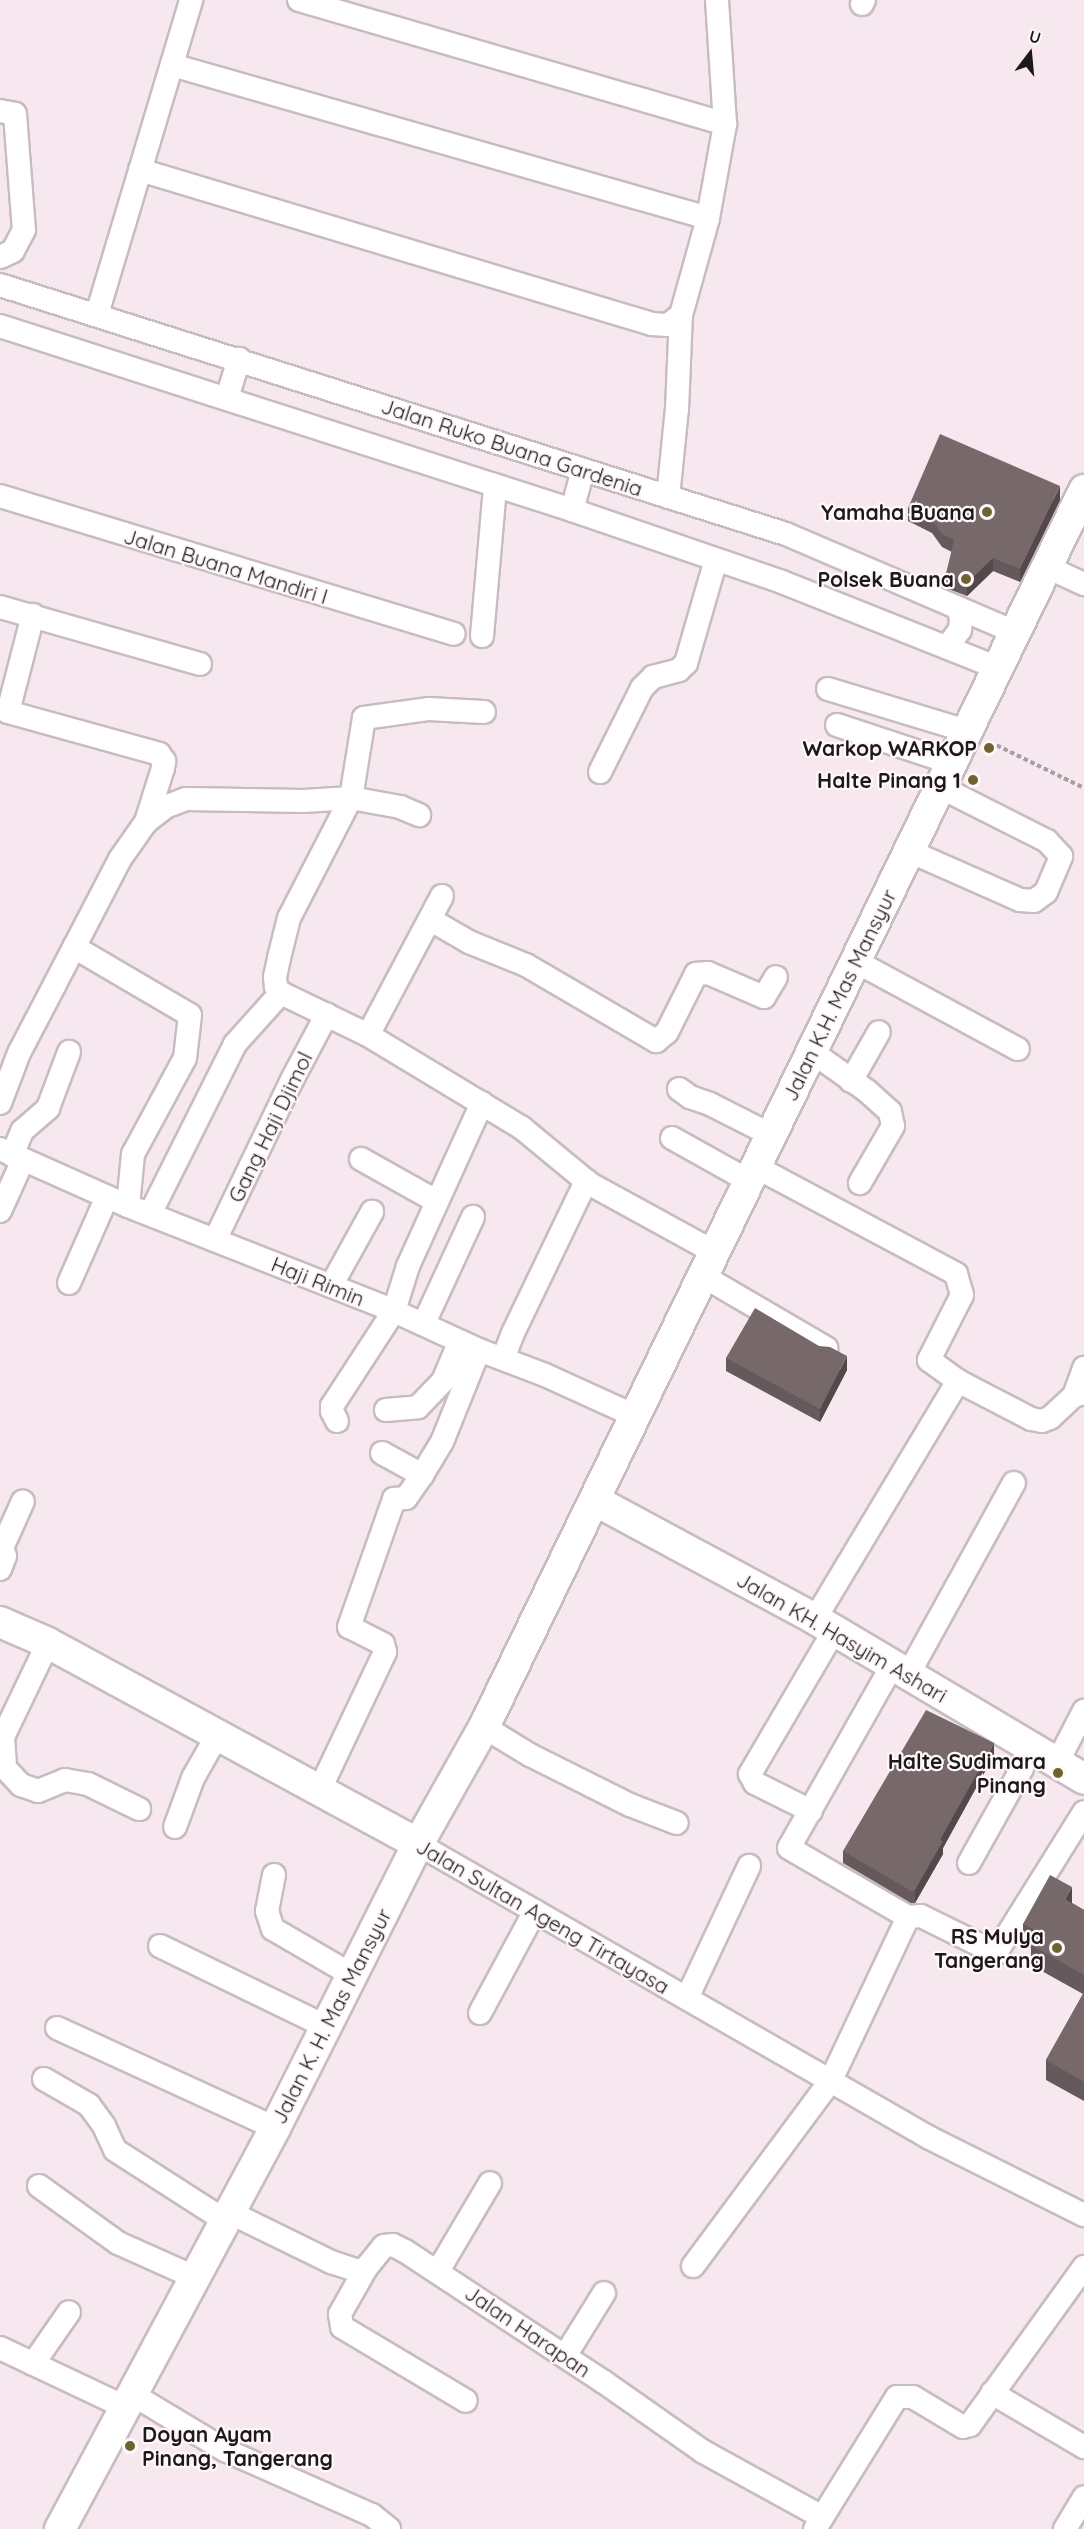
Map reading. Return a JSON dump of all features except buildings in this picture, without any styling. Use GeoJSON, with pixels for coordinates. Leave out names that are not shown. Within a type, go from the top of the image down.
{"type":"FeatureCollection","features":[{"type":"Feature","properties":{"kind":"main road","name":"Jalan K.H. Mas Mansyur"},"geometry":{"type":"LineString","coordinates":[[596,1501],[635,1416],[1084,490]]}},
{"type":"Feature","properties":{"kind":"main road","name":"Jalan KH. Hasyim Ashari"},"geometry":{"type":"LineString","coordinates":[[596,1501],[825,1625],[1084,1779]]}},
{"type":"Feature","properties":{"kind":"main road","name":"Jalan K. H. Mas Mansyur"},"geometry":{"type":"LineString","coordinates":[[60,2529],[275,2128],[418,1844],[484,1727],[596,1501]]}},
{"type":"Feature","properties":{"kind":"main road","name":"Jalan Sultan Ageng Tirtayasa"},"geometry":{"type":"LineString","coordinates":[[0,1622],[48,1643],[418,1844]]}},
{"type":"Feature","properties":{"kind":"street"},"geometry":{"type":"LineString","coordinates":[[97,314],[191,0]]}},
{"type":"Feature","properties":{"kind":"street"},"geometry":{"type":"LineString","coordinates":[[299,0],[725,124]]}},
{"type":"Feature","properties":{"kind":"street"},"geometry":{"type":"LineString","coordinates":[[668,497],[677,409],[681,315],[708,218],[725,124],[710,2]]}},
{"type":"Feature","properties":{"kind":"street"},"geometry":{"type":"LineString","coordinates":[[172,65],[708,218]]}},
{"type":"Feature","properties":{"kind":"street"},"geometry":{"type":"LineString","coordinates":[[0,111],[15,114],[24,230],[13,251],[0,257]]}},
{"type":"Feature","properties":{"kind":"street"},"geometry":{"type":"LineString","coordinates":[[140,170],[652,324],[668,325],[681,315]]}},
{"type":"Feature","properties":{"kind":"street","name":"Jalan Ruko Buana Gardenia"},"geometry":{"type":"LineString","coordinates":[[0,285],[786,534],[1015,632]]}},
{"type":"Feature","properties":{"kind":"street","name":"Jalan Ruko Buana Gardenia"},"geometry":{"type":"LineString","coordinates":[[0,326],[572,510],[782,582],[998,668]]}},
{"type":"Feature","properties":{"kind":"street"},"geometry":{"type":"LineString","coordinates":[[227,398],[238,359]]}},
{"type":"Feature","properties":{"kind":"street"},"geometry":{"type":"LineString","coordinates":[[572,510],[584,470]]}},
{"type":"Feature","properties":{"kind":"street"},"geometry":{"type":"LineString","coordinates":[[482,636],[495,486]]}},
{"type":"Feature","properties":{"kind":"street","name":"Jalan Buana Mandiri I"},"geometry":{"type":"LineString","coordinates":[[0,496],[453,634]]}},
{"type":"Feature","properties":{"kind":"street"},"geometry":{"type":"LineString","coordinates":[[600,772],[642,688],[653,677],[679,670],[686,663],[716,561]]}},
{"type":"Feature","properties":{"kind":"street"},"geometry":{"type":"LineString","coordinates":[[1047,567],[1084,584]]}},
{"type":"Feature","properties":{"kind":"street"},"geometry":{"type":"LineString","coordinates":[[0,607],[200,664]]}},
{"type":"Feature","properties":{"kind":"street"},"geometry":{"type":"LineString","coordinates":[[946,647],[960,630],[962,618],[958,608]]}},
{"type":"Feature","properties":{"kind":"street"},"geometry":{"type":"LineString","coordinates":[[0,1103],[19,1053],[74,947],[120,860],[146,822],[164,761],[159,754],[8,712],[33,615]]}},
{"type":"Feature","properties":{"kind":"street"},"geometry":{"type":"LineString","coordinates":[[828,689],[967,731]]}},
{"type":"Feature","properties":{"kind":"street"},"geometry":{"type":"LineString","coordinates":[[484,712],[429,709],[364,718],[351,798],[289,918],[275,977],[276,987],[281,993],[368,1035],[522,1128],[586,1181],[709,1264],[826,1348]]}},
{"type":"Feature","properties":{"kind":"street"},"geometry":{"type":"LineString","coordinates":[[837,725],[946,775],[1047,841],[1061,856],[1046,892],[1034,901],[1020,900],[909,851]]}},
{"type":"Feature","properties":{"kind":"street"},"geometry":{"type":"LineString","coordinates":[[146,822],[165,807],[186,799],[304,801],[351,798],[400,807],[419,814]]}},
{"type":"Feature","properties":{"kind":"street"},"geometry":{"type":"LineString","coordinates":[[368,1035],[442,896]]}},
{"type":"Feature","properties":{"kind":"street"},"geometry":{"type":"LineString","coordinates":[[431,920],[469,942],[526,965],[656,1041],[667,1032],[696,974],[708,973],[764,997],[776,977]]}},
{"type":"Feature","properties":{"kind":"street"},"geometry":{"type":"LineString","coordinates":[[74,947],[190,1015],[185,1058],[133,1154],[128,1206]]}},
{"type":"Feature","properties":{"kind":"street"},"geometry":{"type":"LineString","coordinates":[[855,961],[1018,1049]]}},
{"type":"Feature","properties":{"kind":"street"},"geometry":{"type":"LineString","coordinates":[[150,1214],[235,1044],[281,993]]}},
{"type":"Feature","properties":{"kind":"street","name":"Gang Haji Djimol"},"geometry":{"type":"LineString","coordinates":[[215,1240],[293,1078],[327,1014]]}},
{"type":"Feature","properties":{"kind":"street"},"geometry":{"type":"LineString","coordinates":[[851,1081],[879,1032]]}},
{"type":"Feature","properties":{"kind":"street"},"geometry":{"type":"LineString","coordinates":[[0,1211],[12,1155],[22,1131],[48,1108],[69,1052]]}},
{"type":"Feature","properties":{"kind":"street"},"geometry":{"type":"LineString","coordinates":[[812,1052],[890,1112],[893,1126],[860,1183]]}},
{"type":"Feature","properties":{"kind":"street"},"geometry":{"type":"LineString","coordinates":[[680,1089],[690,1097],[710,1104],[771,1135]]}},
{"type":"Feature","properties":{"kind":"street"},"geometry":{"type":"LineString","coordinates":[[337,1421],[332,1406],[394,1311],[408,1266],[482,1102]]}},
{"type":"Feature","properties":{"kind":"street"},"geometry":{"type":"LineString","coordinates":[[672,1138],[752,1174],[956,1274],[962,1295],[929,1360],[958,1381],[1031,1419],[1042,1421],[1050,1418],[1079,1395],[1084,1368]]}},
{"type":"Feature","properties":{"kind":"street","name":"Haji Rimin"},"geometry":{"type":"LineString","coordinates":[[12,1155],[128,1206],[424,1323],[469,1346],[635,1416]]}},
{"type":"Feature","properties":{"kind":"street"},"geometry":{"type":"LineString","coordinates":[[362,1159],[436,1201]]}},
{"type":"Feature","properties":{"kind":"street"},"geometry":{"type":"LineString","coordinates":[[503,1359],[513,1333],[586,1181]]}},
{"type":"Feature","properties":{"kind":"street"},"geometry":{"type":"LineString","coordinates":[[69,1282],[107,1197]]}},
{"type":"Feature","properties":{"kind":"street"},"geometry":{"type":"LineString","coordinates":[[331,1286],[372,1212]]}},
{"type":"Feature","properties":{"kind":"street"},"geometry":{"type":"LineString","coordinates":[[424,1323],[473,1217]]}},
{"type":"Feature","properties":{"kind":"street"},"geometry":{"type":"LineString","coordinates":[[386,1410],[418,1407],[443,1381],[469,1346]]}},
{"type":"Feature","properties":{"kind":"street"},"geometry":{"type":"LineString","coordinates":[[320,1789],[385,1652],[383,1644],[349,1627],[394,1499],[406,1498],[442,1442],[469,1346]]}},
{"type":"Feature","properties":{"kind":"street"},"geometry":{"type":"LineString","coordinates":[[812,1811],[755,1783],[750,1774],[825,1625],[958,1381]]}},
{"type":"Feature","properties":{"kind":"street"},"geometry":{"type":"LineString","coordinates":[[382,1453],[422,1475]]}},
{"type":"Feature","properties":{"kind":"street"},"geometry":{"type":"LineString","coordinates":[[1014,1483],[789,1848],[908,1917],[921,1916],[996,1953],[1084,1812]]}},
{"type":"Feature","properties":{"kind":"street"},"geometry":{"type":"LineString","coordinates":[[0,1569],[5,1556],[2,1548],[22,1501]]}},
{"type":"Feature","properties":{"kind":"street"},"geometry":{"type":"LineString","coordinates":[[48,1643],[3,1737],[5,1768],[21,1785],[38,1791],[65,1780],[88,1785],[139,1809]]}},
{"type":"Feature","properties":{"kind":"street"},"geometry":{"type":"LineString","coordinates":[[1057,1763],[1084,1711]]}},
{"type":"Feature","properties":{"kind":"street"},"geometry":{"type":"LineString","coordinates":[[484,1727],[530,1755],[630,1805],[677,1823]]}},
{"type":"Feature","properties":{"kind":"street"},"geometry":{"type":"LineString","coordinates":[[175,1827],[193,1778],[218,1734]]}},
{"type":"Feature","properties":{"kind":"street"},"geometry":{"type":"LineString","coordinates":[[969,1863],[1022,1768],[1029,1746]]}},
{"type":"Feature","properties":{"kind":"street","name":"Jalan Sultan Ageng Tirtayasa"},"geometry":{"type":"LineString","coordinates":[[418,1844],[961,2155],[1084,2215]]}},
{"type":"Feature","properties":{"kind":"street"},"geometry":{"type":"LineString","coordinates":[[687,1998],[749,1866]]}},
{"type":"Feature","properties":{"kind":"street"},"geometry":{"type":"LineString","coordinates":[[274,1875],[267,1911],[273,1929],[352,1975]]}},
{"type":"Feature","properties":{"kind":"street"},"geometry":{"type":"LineString","coordinates":[[480,2013],[535,1911]]}},
{"type":"Feature","properties":{"kind":"street"},"geometry":{"type":"LineString","coordinates":[[693,2266],[831,2080],[908,1917]]}},
{"type":"Feature","properties":{"kind":"street"},"geometry":{"type":"LineString","coordinates":[[160,1946],[327,2027]]}},
{"type":"Feature","properties":{"kind":"street"},"geometry":{"type":"LineString","coordinates":[[57,2028],[275,2128]]}},
{"type":"Feature","properties":{"kind":"street"},"geometry":{"type":"LineString","coordinates":[[44,2079],[88,2105],[104,2126],[115,2150],[227,2216],[331,2262],[358,2271],[366,2268]]}},
{"type":"Feature","properties":{"kind":"street"},"geometry":{"type":"LineString","coordinates":[[438,2271],[490,2183]]}},
{"type":"Feature","properties":{"kind":"street"},"geometry":{"type":"LineString","coordinates":[[39,2186],[118,2243],[195,2277]]}},
{"type":"Feature","properties":{"kind":"street","name":"Jalan Harapan"},"geometry":{"type":"LineString","coordinates":[[466,2401],[342,2327],[340,2314],[366,2268],[384,2246],[393,2245],[438,2271],[702,2451],[818,2523]]}},
{"type":"Feature","properties":{"kind":"street"},"geometry":{"type":"LineString","coordinates":[[818,2523],[897,2397],[913,2397],[967,2427],[1084,2267]]}},
{"type":"Feature","properties":{"kind":"street"},"geometry":{"type":"LineString","coordinates":[[565,2356],[604,2293]]}},
{"type":"Feature","properties":{"kind":"street"},"geometry":{"type":"LineString","coordinates":[[33,2364],[69,2312]]}},
{"type":"Feature","properties":{"kind":"street"},"geometry":{"type":"LineString","coordinates":[[0,2348],[33,2364],[129,2400],[225,2450],[372,2515],[389,2529]]}},
{"type":"Feature","properties":{"kind":"street"},"geometry":{"type":"LineString","coordinates":[[992,2393],[1084,2447]]}},
{"type":"Feature","properties":{"kind":"street"},"geometry":{"type":"LineString","coordinates":[[1065,2529],[1084,2497]]}},
{"type":"Feature","properties":{"kind":"path"},"geometry":{"type":"LineString","coordinates":[[967,731],[1084,788]]}},
{"type":"Feature","properties":{"kind":"place","name":"Yamaha Buana"},"geometry":{"type":"Point","coordinates":[987,512]}},
{"type":"Feature","properties":{"kind":"place","name":"Polsek Buana"},"geometry":{"type":"Point","coordinates":[966,579]}},
{"type":"Feature","properties":{"kind":"place","name":"Warkop WARKOP"},"geometry":{"type":"Point","coordinates":[989,748]}},
{"type":"Feature","properties":{"kind":"place","name":"Halte Pinang 1"},"geometry":{"type":"Point","coordinates":[973,780]}},
{"type":"Feature","properties":{"kind":"place","name":"Halte Sudimara Pinang"},"geometry":{"type":"Point","coordinates":[1058,1773]}},
{"type":"Feature","properties":{"kind":"place","name":"RS Mulya Tangerang"},"geometry":{"type":"Point","coordinates":[1057,1948]}},
{"type":"Feature","properties":{"kind":"place","name":"Doyan Ayam Pinang, Tangerang"},"geometry":{"type":"Point","coordinates":[130,2446]}}]}
